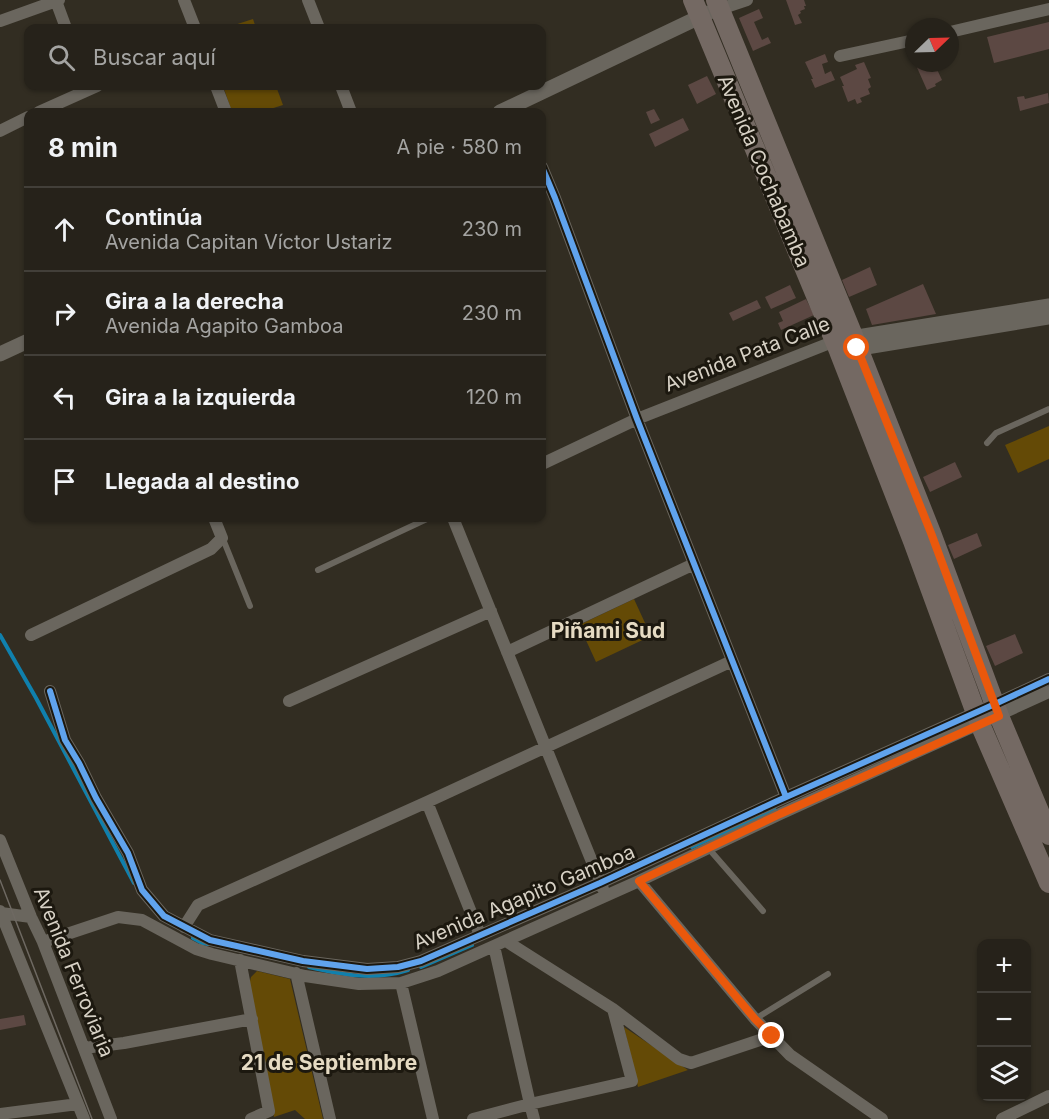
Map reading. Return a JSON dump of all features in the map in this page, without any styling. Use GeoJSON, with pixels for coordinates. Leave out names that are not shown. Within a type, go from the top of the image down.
{"type":"FeatureCollection","features":[{"type":"Feature","properties":{"kind":"main road","name":"Avenida Cochabamba"},"geometry":{"type":"LineString","coordinates":[[718,4],[846,345]]}},
{"type":"Feature","properties":{"kind":"main road","name":"Avenida Cochabamba"},"geometry":{"type":"LineString","coordinates":[[697,8],[846,345]]}},
{"type":"Feature","properties":{"kind":"main road"},"geometry":{"type":"LineString","coordinates":[[846,345],[926,522],[997,710],[1049,835]]}},
{"type":"Feature","properties":{"kind":"main road"},"geometry":{"type":"LineString","coordinates":[[846,345],[977,719],[1049,883]]}},
{"type":"Feature","properties":{"kind":"street"},"geometry":{"type":"LineString","coordinates":[[0,21],[57,0],[65,24]]}},
{"type":"Feature","properties":{"kind":"street"},"geometry":{"type":"LineString","coordinates":[[184,0],[193,24]]}},
{"type":"Feature","properties":{"kind":"street"},"geometry":{"type":"LineString","coordinates":[[308,0],[317,24]]}},
{"type":"Feature","properties":{"kind":"street"},"geometry":{"type":"LineString","coordinates":[[518,108],[697,8],[747,0]]}},
{"type":"Feature","properties":{"kind":"street"},"geometry":{"type":"LineString","coordinates":[[959,30],[1049,9]]}},
{"type":"Feature","properties":{"kind":"street"},"geometry":{"type":"LineString","coordinates":[[840,56],[905,42]]}},
{"type":"Feature","properties":{"kind":"street"},"geometry":{"type":"LineString","coordinates":[[47,108],[85,90]]}},
{"type":"Feature","properties":{"kind":"street"},"geometry":{"type":"LineString","coordinates":[[218,90],[224,108]]}},
{"type":"Feature","properties":{"kind":"street"},"geometry":{"type":"LineString","coordinates":[[342,90],[349,108]]}},
{"type":"Feature","properties":{"kind":"street"},"geometry":{"type":"LineString","coordinates":[[0,131],[24,119]]}},
{"type":"Feature","properties":{"kind":"street"},"geometry":{"type":"LineString","coordinates":[[546,177],[636,420],[786,797]]}},
{"type":"Feature","properties":{"kind":"street","name":"Avenida Pata Calle"},"geometry":{"type":"LineString","coordinates":[[546,462],[636,420],[846,345],[1049,306]]}},
{"type":"Feature","properties":{"kind":"street","name":"Avenida Pata Calle"},"geometry":{"type":"LineString","coordinates":[[846,345],[1049,317]]}},
{"type":"Feature","properties":{"kind":"street"},"geometry":{"type":"LineString","coordinates":[[0,354],[24,343]]}},
{"type":"Feature","properties":{"kind":"street"},"geometry":{"type":"LineString","coordinates":[[31,635],[211,549],[222,538],[216,522]]}},
{"type":"Feature","properties":{"kind":"street"},"geometry":{"type":"LineString","coordinates":[[455,522],[605,896]]}},
{"type":"Feature","properties":{"kind":"street"},"geometry":{"type":"LineString","coordinates":[[507,652],[694,564]]}},
{"type":"Feature","properties":{"kind":"street"},"geometry":{"type":"LineString","coordinates":[[289,701],[491,611]]}},
{"type":"Feature","properties":{"kind":"street"},"geometry":{"type":"LineString","coordinates":[[184,927],[198,905],[732,661]]}},
{"type":"Feature","properties":{"kind":"street","name":"Avenida Agapito Gamboa"},"geometry":{"type":"LineString","coordinates":[[997,710],[1049,679]]}},
{"type":"Feature","properties":{"kind":"street","name":"Avenida Agapito Gamboa"},"geometry":{"type":"LineString","coordinates":[[50,691],[65,740],[128,853],[142,890],[164,916],[210,940],[303,961],[367,969],[398,967],[421,961],[600,883],[786,797],[977,719]]}},
{"type":"Feature","properties":{"kind":"street","name":"Avenida Agapito Gamboa"},"geometry":{"type":"LineString","coordinates":[[43,942],[118,917],[142,920],[196,949],[305,976],[359,984],[401,983],[438,971],[639,881],[997,710],[1049,692]]}},
{"type":"Feature","properties":{"kind":"street"},"geometry":{"type":"LineString","coordinates":[[427,802],[480,935]]}},
{"type":"Feature","properties":{"kind":"street","name":"Avenida Ferroviaria"},"geometry":{"type":"LineString","coordinates":[[0,840],[30,917],[43,942],[111,1119]]}},
{"type":"Feature","properties":{"kind":"street"},"geometry":{"type":"LineString","coordinates":[[639,881],[755,1019],[790,1055],[882,1119]]}},
{"type":"Feature","properties":{"kind":"street"},"geometry":{"type":"LineString","coordinates":[[0,912],[30,917]]}},
{"type":"Feature","properties":{"kind":"street"},"geometry":{"type":"LineString","coordinates":[[0,912],[84,1119]]}},
{"type":"Feature","properties":{"kind":"street"},"geometry":{"type":"LineString","coordinates":[[506,941],[613,1009],[679,1059],[691,1064],[772,1036]]}},
{"type":"Feature","properties":{"kind":"street"},"geometry":{"type":"LineString","coordinates":[[494,946],[534,1119]]}},
{"type":"Feature","properties":{"kind":"street"},"geometry":{"type":"LineString","coordinates":[[240,960],[269,1112],[251,1119]]}},
{"type":"Feature","properties":{"kind":"street"},"geometry":{"type":"LineString","coordinates":[[296,973],[330,1119]]}},
{"type":"Feature","properties":{"kind":"street"},"geometry":{"type":"LineString","coordinates":[[401,983],[433,1119]]}},
{"type":"Feature","properties":{"kind":"street"},"geometry":{"type":"LineString","coordinates":[[473,1119],[632,1081],[613,1009]]}},
{"type":"Feature","properties":{"kind":"street"},"geometry":{"type":"LineString","coordinates":[[84,1048],[124,1043],[252,1019]]}},
{"type":"Feature","properties":{"kind":"street"},"geometry":{"type":"LineString","coordinates":[[1002,1119],[1049,1096]]}},
{"type":"Feature","properties":{"kind":"street"},"geometry":{"type":"LineString","coordinates":[[0,1114],[78,1104]]}},
{"type":"Feature","properties":{"kind":"lane"},"geometry":{"type":"LineString","coordinates":[[987,443],[996,433],[1049,409]]}},
{"type":"Feature","properties":{"kind":"lane"},"geometry":{"type":"LineString","coordinates":[[318,570],[420,522]]}},
{"type":"Feature","properties":{"kind":"lane"},"geometry":{"type":"LineString","coordinates":[[222,538],[250,606]]}},
{"type":"Feature","properties":{"kind":"lane"},"geometry":{"type":"LineString","coordinates":[[708,849],[763,911]]}},
{"type":"Feature","properties":{"kind":"lane"},"geometry":{"type":"LineString","coordinates":[[755,1019],[828,974]]}},
{"type":"Feature","properties":{"kind":"shaded area"},"geometry":{"type":"Polygon","coordinates":[[[253,19],[255,24],[237,24],[253,19]]]}},
{"type":"Feature","properties":{"kind":"shaded area"},"geometry":{"type":"Polygon","coordinates":[[[224,90],[277,90],[283,105],[274,108],[231,108],[224,90]]]}},
{"type":"Feature","properties":{"kind":"shaded area"},"geometry":{"type":"Polygon","coordinates":[[[1049,426],[1049,459],[1018,473],[1005,445],[1049,426]]]}},
{"type":"Feature","properties":{"kind":"shaded area"},"geometry":{"type":"Polygon","coordinates":[[[634,599],[651,636],[596,662],[579,625],[634,599]]]}},
{"type":"Feature","properties":{"kind":"shaded area"},"geometry":{"type":"Polygon","coordinates":[[[257,971],[290,979],[323,1119],[305,1119],[295,1110],[274,1117],[249,985],[251,977],[257,971]]]}},
{"type":"Feature","properties":{"kind":"shaded area"},"geometry":{"type":"Polygon","coordinates":[[[624,1027],[688,1070],[638,1087],[624,1027]]]}},
{"type":"Feature","properties":{"kind":"building"},"geometry":{"type":"Polygon","coordinates":[[[786,0],[804,0],[805,9],[798,15],[802,23],[795,25],[786,0]]]}},
{"type":"Feature","properties":{"kind":"building"},"geometry":{"type":"Polygon","coordinates":[[[759,9],[763,18],[754,22],[762,40],[768,37],[771,43],[753,51],[739,18],[759,9]]]}},
{"type":"Feature","properties":{"kind":"building"},"geometry":{"type":"Polygon","coordinates":[[[1049,22],[1049,49],[994,63],[987,37],[1049,22]]]}},
{"type":"Feature","properties":{"kind":"building"},"geometry":{"type":"Polygon","coordinates":[[[825,54],[828,62],[822,64],[825,74],[831,71],[835,80],[815,88],[805,62],[825,54]]]}},
{"type":"Feature","properties":{"kind":"building"},"geometry":{"type":"Polygon","coordinates":[[[864,62],[871,78],[868,79],[871,87],[868,89],[870,94],[860,98],[862,102],[857,104],[855,99],[848,102],[840,77],[857,69],[855,65],[864,62]]]}},
{"type":"Feature","properties":{"kind":"building"},"geometry":{"type":"Polygon","coordinates":[[[919,72],[938,72],[942,80],[927,90],[919,72]]]}},
{"type":"Feature","properties":{"kind":"building"},"geometry":{"type":"Polygon","coordinates":[[[707,76],[716,94],[697,104],[688,85],[707,76]]]}},
{"type":"Feature","properties":{"kind":"building"},"geometry":{"type":"Polygon","coordinates":[[[1048,93],[1049,103],[1020,111],[1017,97],[1024,96],[1025,99],[1048,93]]]}},
{"type":"Feature","properties":{"kind":"building"},"geometry":{"type":"Polygon","coordinates":[[[654,109],[660,120],[651,124],[646,112],[654,109]]]}},
{"type":"Feature","properties":{"kind":"building"},"geometry":{"type":"Polygon","coordinates":[[[683,118],[689,130],[655,147],[649,134],[683,118]]]}},
{"type":"Feature","properties":{"kind":"building"},"geometry":{"type":"Polygon","coordinates":[[[870,267],[877,285],[849,297],[842,280],[870,267]]]}},
{"type":"Feature","properties":{"kind":"building"},"geometry":{"type":"Polygon","coordinates":[[[923,284],[936,314],[872,325],[866,309],[923,284]]]}},
{"type":"Feature","properties":{"kind":"building"},"geometry":{"type":"Polygon","coordinates":[[[790,285],[796,298],[771,309],[765,297],[790,285]]]}},
{"type":"Feature","properties":{"kind":"building"},"geometry":{"type":"Polygon","coordinates":[[[806,299],[814,315],[781,330],[778,323],[783,321],[779,312],[806,299]]]}},
{"type":"Feature","properties":{"kind":"building"},"geometry":{"type":"Polygon","coordinates":[[[757,300],[761,308],[733,321],[729,313],[757,300]]]}},
{"type":"Feature","properties":{"kind":"building"},"geometry":{"type":"Polygon","coordinates":[[[955,462],[962,477],[930,492],[923,477],[955,462]]]}},
{"type":"Feature","properties":{"kind":"building"},"geometry":{"type":"Polygon","coordinates":[[[977,533],[982,546],[954,559],[948,545],[977,533]]]}},
{"type":"Feature","properties":{"kind":"building"},"geometry":{"type":"Polygon","coordinates":[[[1015,634],[1023,653],[995,666],[986,646],[1015,634]]]}},
{"type":"Feature","properties":{"kind":"building"},"geometry":{"type":"Polygon","coordinates":[[[24,1015],[26,1025],[0,1030],[0,1019],[24,1015]]]}},
{"type":"Feature","properties":{"kind":"waterway"},"geometry":{"type":"LineString","coordinates":[[0,635],[134,883]]}},
{"type":"Feature","properties":{"kind":"waterway"},"geometry":{"type":"LineString","coordinates":[[692,847],[775,810]]}},
{"type":"Feature","properties":{"kind":"waterway"},"geometry":{"type":"LineString","coordinates":[[193,938],[208,944]]}},
{"type":"Feature","properties":{"kind":"waterway"},"geometry":{"type":"LineString","coordinates":[[421,967],[472,945]]}},
{"type":"Feature","properties":{"kind":"waterway"},"geometry":{"type":"LineString","coordinates":[[309,967],[370,976],[408,970]]}},
{"type":"Feature","properties":{"kind":"tram line"},"geometry":{"type":"LineString","coordinates":[[0,880],[92,1119]]}},
{"type":"Feature","properties":{"kind":"cycle path"},"geometry":{"type":"LineString","coordinates":[[546,177],[637,419],[786,797]]}},
{"type":"Feature","properties":{"kind":"cycle path"},"geometry":{"type":"LineString","coordinates":[[50,691],[65,740],[128,853],[142,890],[164,916],[210,940],[303,961],[367,969],[398,967],[421,961],[600,883],[1049,679]]}},
{"type":"Feature","properties":{"kind":"district","name":"Piñami Sud"},"geometry":{"type":"Point","coordinates":[608,630]}},
{"type":"Feature","properties":{"kind":"district","name":"21 de Septiembre"},"geometry":{"type":"Point","coordinates":[329,1062]}},
{"type":"Feature","properties":{"kind":"route"},"geometry":{"type":"LineString","coordinates":[[772,1036],[755,1019],[639,881],[780,814],[999,716],[931,533],[857,348]]}}]}
